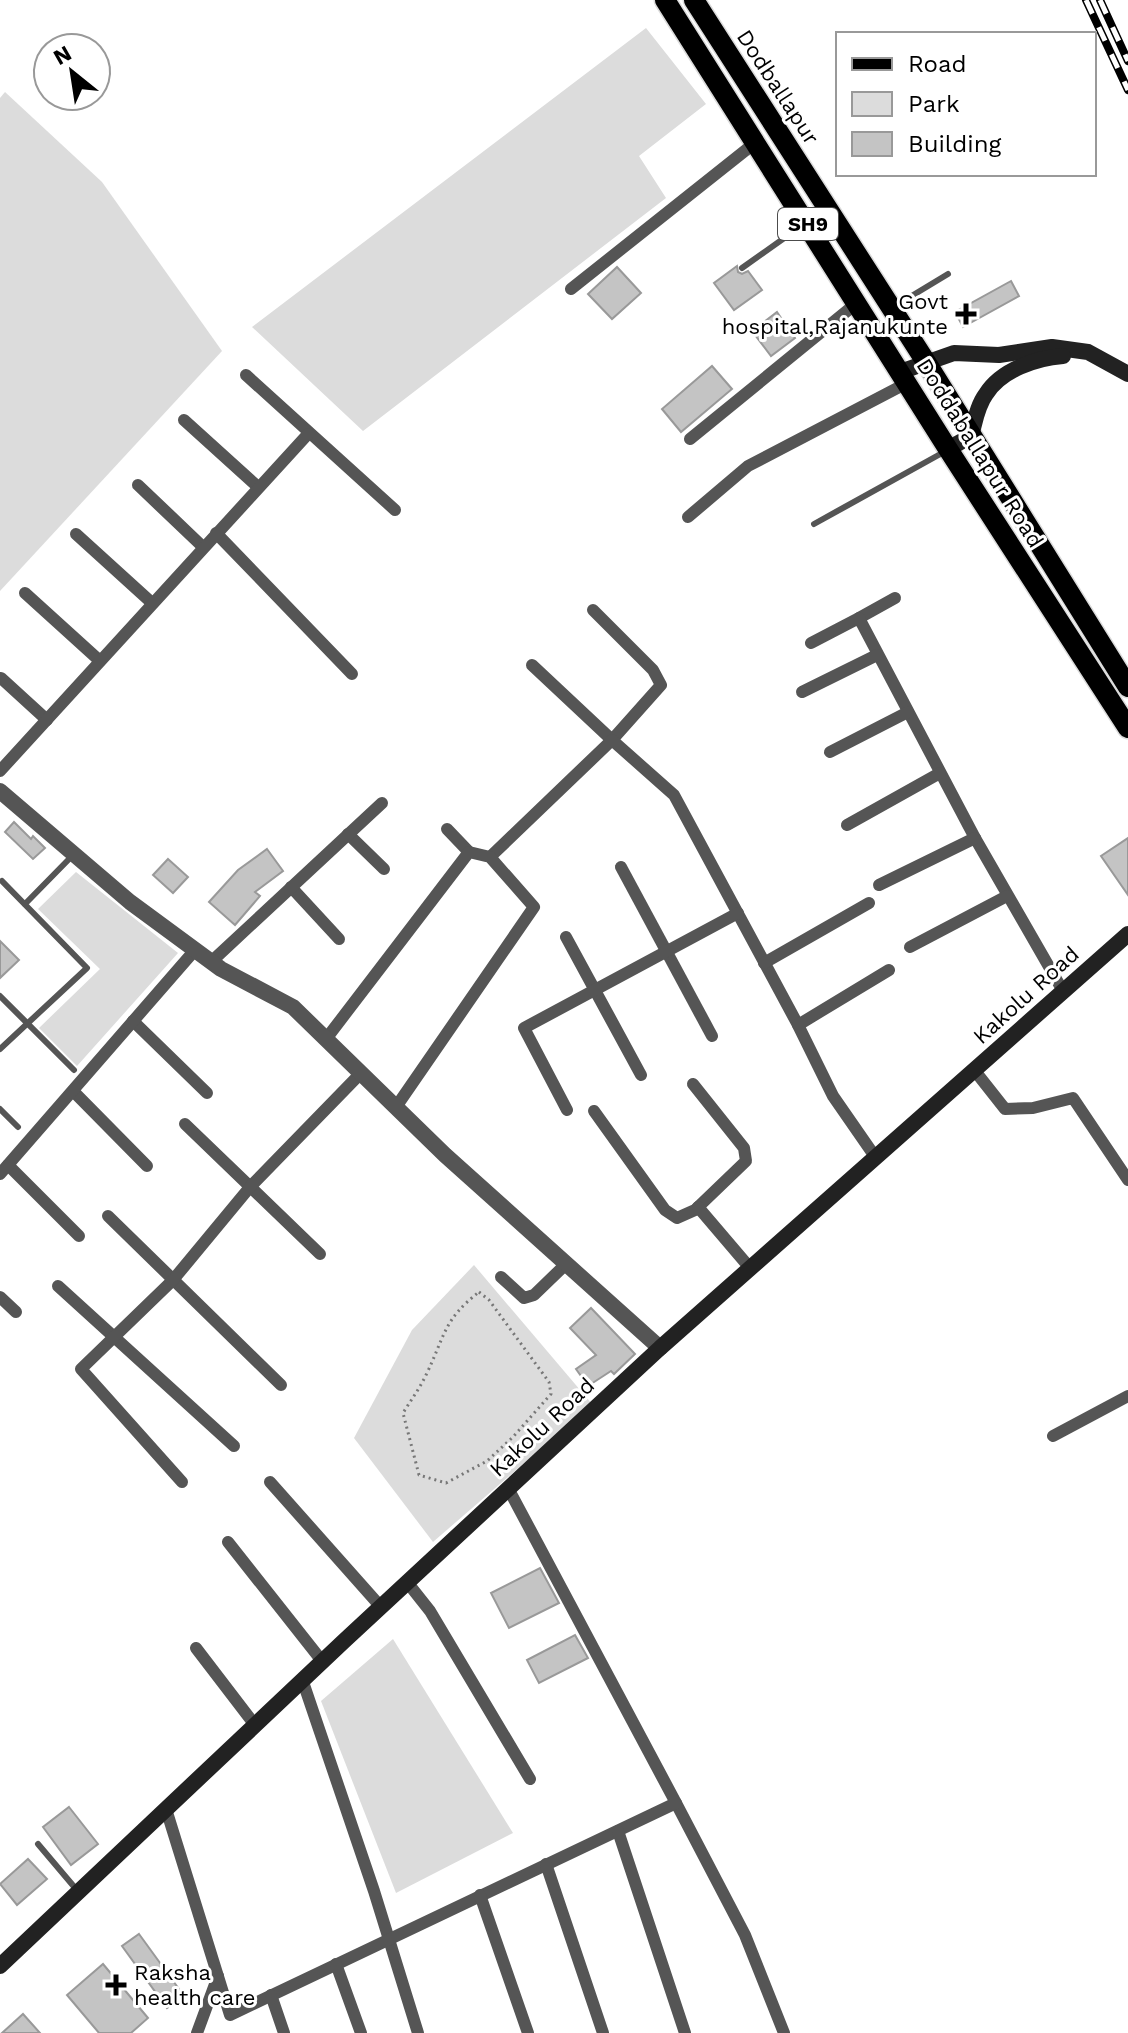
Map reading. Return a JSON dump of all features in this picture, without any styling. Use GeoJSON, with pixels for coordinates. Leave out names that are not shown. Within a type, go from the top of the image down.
{"type":"FeatureCollection","features":[{"type":"Feature","properties":{"kind":"main road","name":"Doddaballapur Road"},"geometry":{"type":"LineString","coordinates":[[665,0],[1128,728]]}},
{"type":"Feature","properties":{"kind":"main road","name":"Dodballapur"},"geometry":{"type":"LineString","coordinates":[[694,0],[892,308],[1128,687]]}},
{"type":"Feature","properties":{"kind":"main road"},"geometry":{"type":"LineString","coordinates":[[904,377],[926,362],[954,353],[999,355],[1052,347],[1088,352],[1128,374]]}},
{"type":"Feature","properties":{"kind":"main road"},"geometry":{"type":"LineString","coordinates":[[948,449],[971,436],[979,406],[987,392],[1009,373],[1038,360],[1054,357],[1071,355],[1104,361]]}},
{"type":"Feature","properties":{"kind":"main road","name":"Kakolu Road"},"geometry":{"type":"LineString","coordinates":[[0,1966],[302,1679],[660,1348],[1128,934]]}},
{"type":"Feature","properties":{"kind":"street"},"geometry":{"type":"LineString","coordinates":[[571,289],[756,142]]}},
{"type":"Feature","properties":{"kind":"street"},"geometry":{"type":"LineString","coordinates":[[690,439],[858,302]]}},
{"type":"Feature","properties":{"kind":"street"},"geometry":{"type":"LineString","coordinates":[[246,375],[395,510]]}},
{"type":"Feature","properties":{"kind":"street"},"geometry":{"type":"LineString","coordinates":[[688,517],[748,466],[904,377]]}},
{"type":"Feature","properties":{"kind":"street"},"geometry":{"type":"LineString","coordinates":[[184,420],[258,487]]}},
{"type":"Feature","properties":{"kind":"street"},"geometry":{"type":"LineString","coordinates":[[0,771],[308,434]]}},
{"type":"Feature","properties":{"kind":"street"},"geometry":{"type":"LineString","coordinates":[[138,485],[203,547]]}},
{"type":"Feature","properties":{"kind":"street"},"geometry":{"type":"LineString","coordinates":[[216,533],[352,674]]}},
{"type":"Feature","properties":{"kind":"street"},"geometry":{"type":"LineString","coordinates":[[76,534],[152,603]]}},
{"type":"Feature","properties":{"kind":"street"},"geometry":{"type":"LineString","coordinates":[[25,593],[100,661]]}},
{"type":"Feature","properties":{"kind":"street"},"geometry":{"type":"LineString","coordinates":[[811,643],[895,598]]}},
{"type":"Feature","properties":{"kind":"street"},"geometry":{"type":"LineString","coordinates":[[490,857],[612,740],[661,685],[653,670],[593,610]]}},
{"type":"Feature","properties":{"kind":"street"},"geometry":{"type":"LineString","coordinates":[[859,618],[975,838],[1063,991]]}},
{"type":"Feature","properties":{"kind":"street"},"geometry":{"type":"LineString","coordinates":[[802,692],[877,655]]}},
{"type":"Feature","properties":{"kind":"street"},"geometry":{"type":"LineString","coordinates":[[532,665],[674,795],[833,1096],[876,1158]]}},
{"type":"Feature","properties":{"kind":"street"},"geometry":{"type":"LineString","coordinates":[[1,678],[47,720]]}},
{"type":"Feature","properties":{"kind":"street"},"geometry":{"type":"LineString","coordinates":[[830,752],[908,712]]}},
{"type":"Feature","properties":{"kind":"street"},"geometry":{"type":"LineString","coordinates":[[847,825],[940,773]]}},
{"type":"Feature","properties":{"kind":"street"},"geometry":{"type":"LineString","coordinates":[[3,800],[130,902],[211,962],[293,1007],[565,1265],[660,1348]]}},
{"type":"Feature","properties":{"kind":"street"},"geometry":{"type":"LineString","coordinates":[[211,962],[382,803]]}},
{"type":"Feature","properties":{"kind":"street"},"geometry":{"type":"LineString","coordinates":[[396,1107],[534,907],[490,857],[469,852],[447,829]]}},
{"type":"Feature","properties":{"kind":"street"},"geometry":{"type":"LineString","coordinates":[[348,834],[384,869]]}},
{"type":"Feature","properties":{"kind":"street"},"geometry":{"type":"LineString","coordinates":[[879,885],[975,838]]}},
{"type":"Feature","properties":{"kind":"street"},"geometry":{"type":"LineString","coordinates":[[326,1039],[469,852]]}},
{"type":"Feature","properties":{"kind":"street"},"geometry":{"type":"LineString","coordinates":[[621,867],[712,1036]]}},
{"type":"Feature","properties":{"kind":"street"},"geometry":{"type":"LineString","coordinates":[[291,887],[339,939]]}},
{"type":"Feature","properties":{"kind":"street"},"geometry":{"type":"LineString","coordinates":[[910,947],[1007,896]]}},
{"type":"Feature","properties":{"kind":"street"},"geometry":{"type":"LineString","coordinates":[[764,963],[869,903]]}},
{"type":"Feature","properties":{"kind":"street"},"geometry":{"type":"LineString","coordinates":[[567,1110],[524,1028],[738,913]]}},
{"type":"Feature","properties":{"kind":"street"},"geometry":{"type":"LineString","coordinates":[[566,937],[641,1075]]}},
{"type":"Feature","properties":{"kind":"street"},"geometry":{"type":"LineString","coordinates":[[79,1236],[4,1169],[195,950]]}},
{"type":"Feature","properties":{"kind":"street"},"geometry":{"type":"LineString","coordinates":[[798,1025],[889,970]]}},
{"type":"Feature","properties":{"kind":"street"},"geometry":{"type":"LineString","coordinates":[[133,1021],[207,1093]]}},
{"type":"Feature","properties":{"kind":"street"},"geometry":{"type":"LineString","coordinates":[[975,1071],[1005,1109],[1033,1108],[1073,1098],[1128,1180]]}},
{"type":"Feature","properties":{"kind":"street"},"geometry":{"type":"LineString","coordinates":[[182,1482],[81,1369],[173,1280],[250,1187],[361,1073]]}},
{"type":"Feature","properties":{"kind":"street"},"geometry":{"type":"LineString","coordinates":[[594,1111],[665,1210],[677,1218],[698,1207],[742,1167],[747,1155],[693,1084]]}},
{"type":"Feature","properties":{"kind":"street"},"geometry":{"type":"LineString","coordinates":[[73,1091],[147,1166]]}},
{"type":"Feature","properties":{"kind":"street"},"geometry":{"type":"LineString","coordinates":[[185,1124],[320,1254]]}},
{"type":"Feature","properties":{"kind":"street"},"geometry":{"type":"LineString","coordinates":[[698,1207],[750,1268]]}},
{"type":"Feature","properties":{"kind":"street"},"geometry":{"type":"LineString","coordinates":[[108,1216],[281,1385]]}},
{"type":"Feature","properties":{"kind":"street"},"geometry":{"type":"LineString","coordinates":[[501,1277],[524,1298],[534,1295],[565,1265]]}},
{"type":"Feature","properties":{"kind":"street"},"geometry":{"type":"LineString","coordinates":[[58,1286],[234,1446]]}},
{"type":"Feature","properties":{"kind":"street"},"geometry":{"type":"LineString","coordinates":[[0,1298],[16,1312]]}},
{"type":"Feature","properties":{"kind":"street"},"geometry":{"type":"LineString","coordinates":[[1053,1436],[1128,1396]]}},
{"type":"Feature","properties":{"kind":"street"},"geometry":{"type":"LineString","coordinates":[[270,1482],[381,1607]]}},
{"type":"Feature","properties":{"kind":"street"},"geometry":{"type":"LineString","coordinates":[[508,1488],[745,1935],[784,2033]]}},
{"type":"Feature","properties":{"kind":"street"},"geometry":{"type":"LineString","coordinates":[[228,1542],[322,1661]]}},
{"type":"Feature","properties":{"kind":"street"},"geometry":{"type":"LineString","coordinates":[[407,1582],[430,1611],[530,1779]]}},
{"type":"Feature","properties":{"kind":"street"},"geometry":{"type":"LineString","coordinates":[[196,1648],[255,1725]]}},
{"type":"Feature","properties":{"kind":"street"},"geometry":{"type":"LineString","coordinates":[[302,1679],[418,2033]]}},
{"type":"Feature","properties":{"kind":"street"},"geometry":{"type":"LineString","coordinates":[[166,1809],[230,2015],[676,1803]]}},
{"type":"Feature","properties":{"kind":"street"},"geometry":{"type":"LineString","coordinates":[[618,1831],[685,2033]]}},
{"type":"Feature","properties":{"kind":"street"},"geometry":{"type":"LineString","coordinates":[[546,1864],[603,2033]]}},
{"type":"Feature","properties":{"kind":"street"},"geometry":{"type":"LineString","coordinates":[[480,1895],[528,2033]]}},
{"type":"Feature","properties":{"kind":"street"},"geometry":{"type":"LineString","coordinates":[[336,1964],[361,2033]]}},
{"type":"Feature","properties":{"kind":"street"},"geometry":{"type":"LineString","coordinates":[[196,2032],[218,1976]]}},
{"type":"Feature","properties":{"kind":"street"},"geometry":{"type":"LineString","coordinates":[[271,1995],[284,2033]]}},
{"type":"Feature","properties":{"kind":"lane"},"geometry":{"type":"LineString","coordinates":[[742,268],[807,222]]}},
{"type":"Feature","properties":{"kind":"lane"},"geometry":{"type":"LineString","coordinates":[[892,308],[948,274]]}},
{"type":"Feature","properties":{"kind":"lane"},"geometry":{"type":"LineString","coordinates":[[814,524],[948,449]]}},
{"type":"Feature","properties":{"kind":"lane"},"geometry":{"type":"LineString","coordinates":[[25,904],[74,854]]}},
{"type":"Feature","properties":{"kind":"lane"},"geometry":{"type":"LineString","coordinates":[[0,1049],[87,968],[2,881]]}},
{"type":"Feature","properties":{"kind":"lane"},"geometry":{"type":"LineString","coordinates":[[0,996],[74,1070]]}},
{"type":"Feature","properties":{"kind":"lane"},"geometry":{"type":"LineString","coordinates":[[0,1109],[18,1127]]}},
{"type":"Feature","properties":{"kind":"lane"},"geometry":{"type":"LineString","coordinates":[[38,1844],[78,1892]]}},
{"type":"Feature","properties":{"kind":"path"},"geometry":{"type":"LineString","coordinates":[[479,1292],[489,1300],[549,1382],[551,1394],[513,1437],[487,1461],[446,1483],[419,1475],[403,1413],[426,1376],[446,1325],[460,1306],[479,1292]]}},
{"type":"Feature","properties":{"kind":"green space"},"geometry":{"type":"Polygon","coordinates":[[[646,28],[706,104],[639,156],[666,198],[363,431],[252,327],[646,28]]]}},
{"type":"Feature","properties":{"kind":"green space"},"geometry":{"type":"Polygon","coordinates":[[[5,92],[102,182],[222,351],[0,591],[0,98],[5,92]]]}},
{"type":"Feature","properties":{"kind":"green space"},"geometry":{"type":"Polygon","coordinates":[[[76,872],[178,953],[77,1066],[39,1028],[100,969],[38,909],[76,872]]]}},
{"type":"Feature","properties":{"kind":"green space"},"geometry":{"type":"Polygon","coordinates":[[[474,1265],[592,1404],[433,1542],[354,1438],[412,1330],[474,1265]]]}},
{"type":"Feature","properties":{"kind":"green space"},"geometry":{"type":"Polygon","coordinates":[[[393,1639],[513,1833],[396,1893],[321,1701],[393,1639]]]}},
{"type":"Feature","properties":{"kind":"building"},"geometry":{"type":"Polygon","coordinates":[[[737,266],[742,274],[748,271],[762,290],[734,310],[714,283],[737,266]]]}},
{"type":"Feature","properties":{"kind":"building"},"geometry":{"type":"Polygon","coordinates":[[[617,267],[641,293],[612,319],[588,294],[617,267]]]}},
{"type":"Feature","properties":{"kind":"building"},"geometry":{"type":"Polygon","coordinates":[[[1011,281],[1019,296],[963,327],[955,312],[1011,281]]]}},
{"type":"Feature","properties":{"kind":"building"},"geometry":{"type":"Polygon","coordinates":[[[777,312],[795,338],[771,356],[752,331],[777,312]]]}},
{"type":"Feature","properties":{"kind":"building"},"geometry":{"type":"Polygon","coordinates":[[[712,366],[732,389],[681,432],[662,409],[712,366]]]}},
{"type":"Feature","properties":{"kind":"building"},"geometry":{"type":"Polygon","coordinates":[[[14,822],[45,848],[33,859],[5,832],[14,822]]]}},
{"type":"Feature","properties":{"kind":"building"},"geometry":{"type":"Polygon","coordinates":[[[1128,838],[1128,895],[1101,856],[1128,838]]]}},
{"type":"Feature","properties":{"kind":"building"},"geometry":{"type":"Polygon","coordinates":[[[267,849],[283,871],[255,892],[260,896],[235,925],[209,902],[238,870],[267,849]]]}},
{"type":"Feature","properties":{"kind":"building"},"geometry":{"type":"Polygon","coordinates":[[[168,859],[188,877],[173,893],[153,875],[168,859]]]}},
{"type":"Feature","properties":{"kind":"building"},"geometry":{"type":"Polygon","coordinates":[[[0,941],[19,960],[0,978],[0,941]]]}},
{"type":"Feature","properties":{"kind":"building"},"geometry":{"type":"Polygon","coordinates":[[[591,1308],[635,1354],[614,1374],[611,1371],[588,1386],[576,1369],[596,1355],[570,1328],[591,1308]]]}},
{"type":"Feature","properties":{"kind":"building"},"geometry":{"type":"Polygon","coordinates":[[[540,1568],[559,1603],[509,1628],[491,1593],[540,1568]]]}},
{"type":"Feature","properties":{"kind":"building"},"geometry":{"type":"Polygon","coordinates":[[[575,1635],[588,1658],[539,1683],[527,1660],[575,1635]]]}},
{"type":"Feature","properties":{"kind":"building"},"geometry":{"type":"Polygon","coordinates":[[[69,1807],[98,1844],[71,1865],[43,1827],[69,1807]]]}},
{"type":"Feature","properties":{"kind":"building"},"geometry":{"type":"Polygon","coordinates":[[[28,1859],[47,1879],[17,1905],[0,1884],[28,1859]]]}},
{"type":"Feature","properties":{"kind":"building"},"geometry":{"type":"Polygon","coordinates":[[[139,1934],[184,1996],[167,2008],[122,1946],[139,1934]]]}},
{"type":"Feature","properties":{"kind":"building"},"geometry":{"type":"Polygon","coordinates":[[[103,1964],[148,2018],[131,2033],[99,2033],[67,1995],[103,1964]]]}},
{"type":"Feature","properties":{"kind":"building"},"geometry":{"type":"Polygon","coordinates":[[[23,2014],[40,2033],[2,2033],[23,2014]]]}},
{"type":"Feature","properties":{"kind":"railway"},"geometry":{"type":"LineString","coordinates":[[1086,0],[1128,90]]}},
{"type":"Feature","properties":{"kind":"railway"},"geometry":{"type":"LineString","coordinates":[[1100,0],[1128,61]]}},
{"type":"Feature","properties":{"kind":"place","name":"Govt hospital,Rajanukunte"},"geometry":{"type":"Point","coordinates":[966,314]}},
{"type":"Feature","properties":{"kind":"place","name":"Raksha health care"},"geometry":{"type":"Point","coordinates":[116,1985]}}]}
